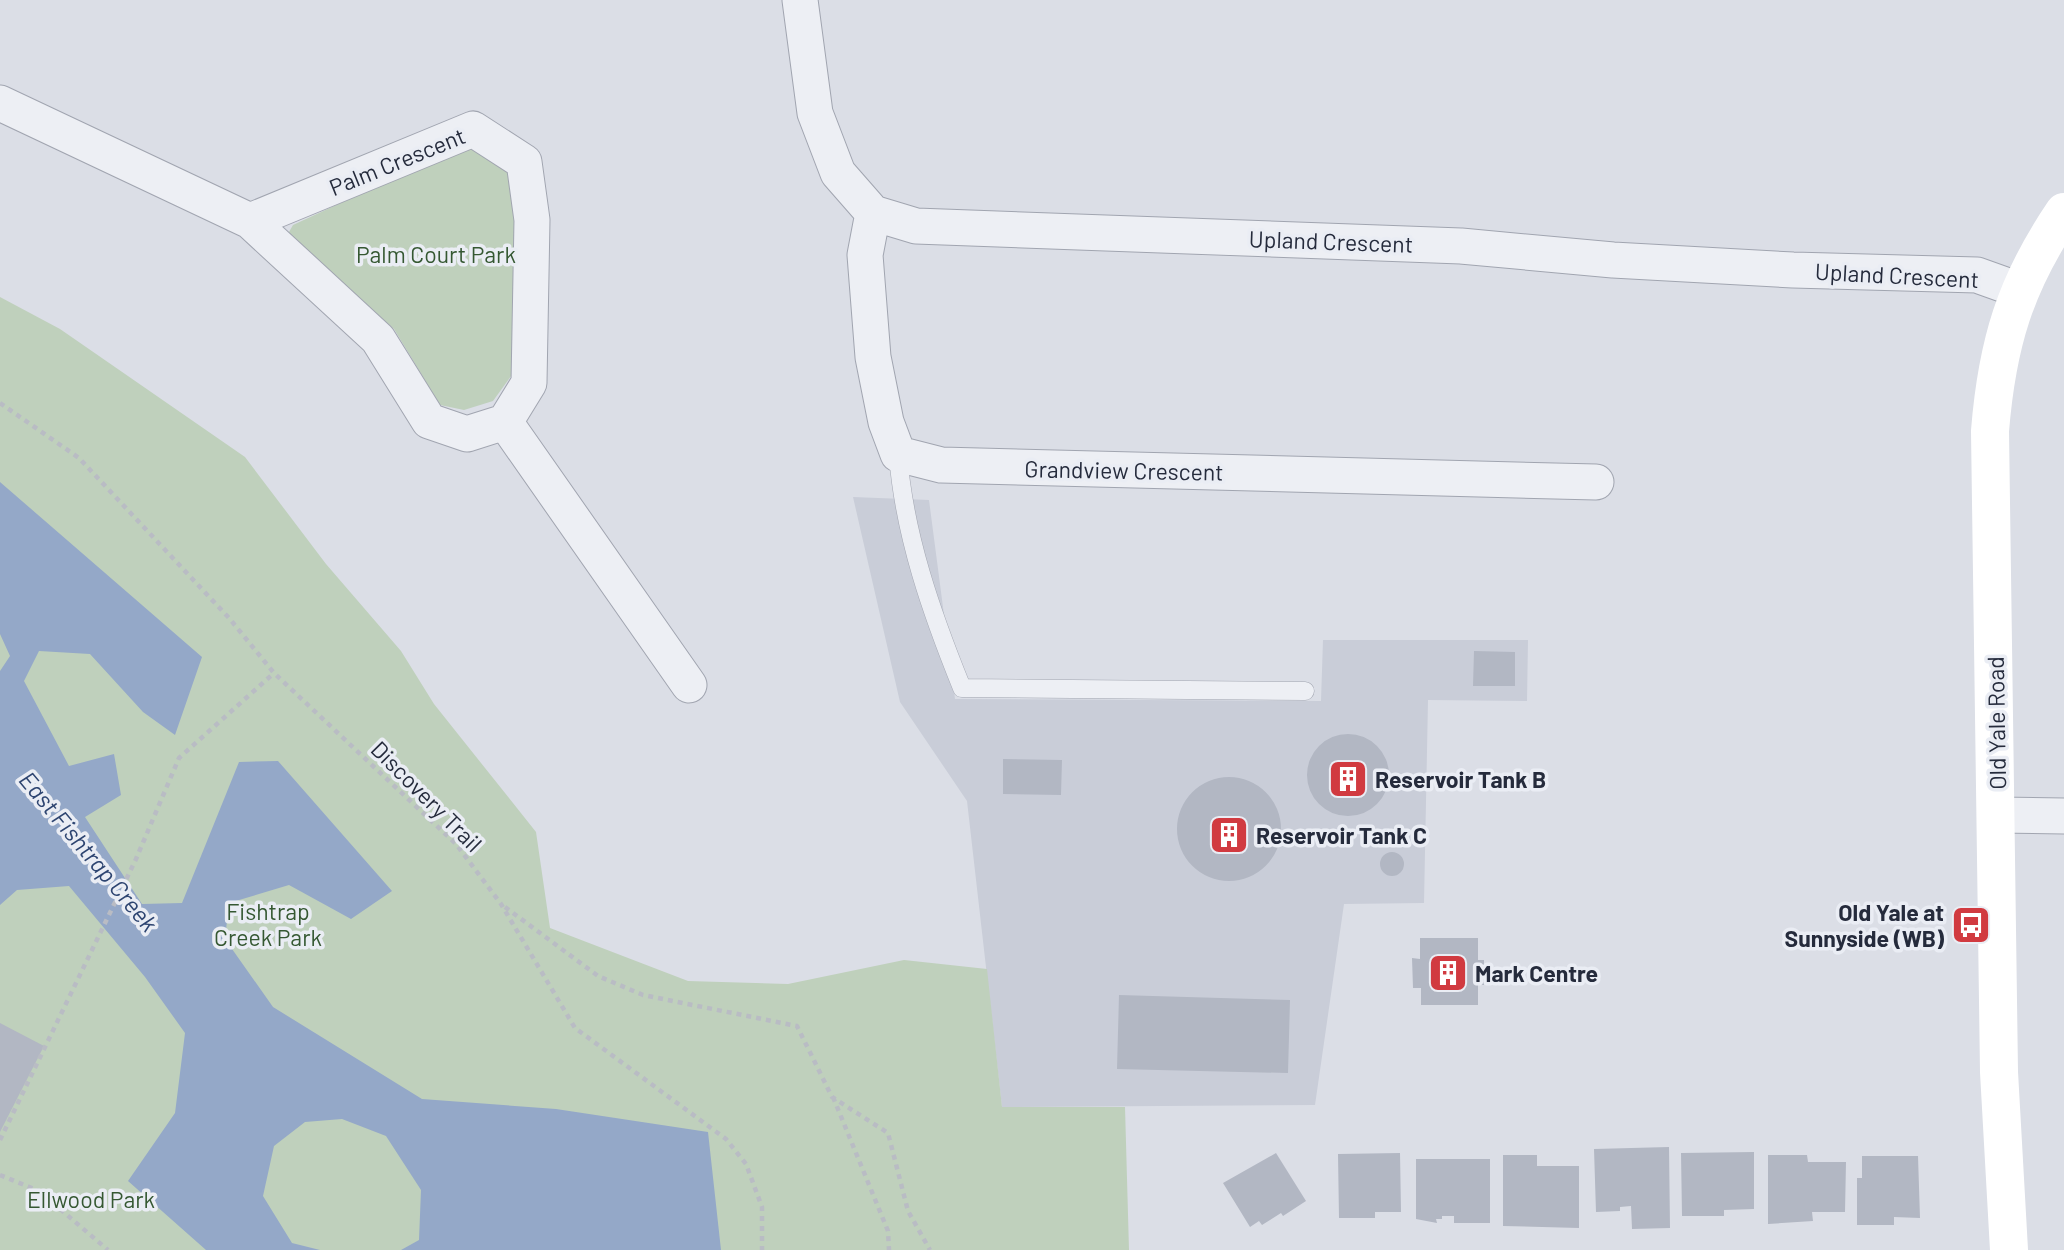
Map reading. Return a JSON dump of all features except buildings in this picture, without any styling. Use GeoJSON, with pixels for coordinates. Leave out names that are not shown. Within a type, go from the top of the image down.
{"type":"FeatureCollection","features":[{"type":"Feature","properties":{"kind":"street"},"geometry":{"type":"LineString","coordinates":[[800,0],[815,113],[838,173],[873,213],[865,255],[873,357],[886,422],[898,454]]}},
{"type":"Feature","properties":{"kind":"street"},"geometry":{"type":"LineString","coordinates":[[0,103],[250,221],[377,339],[429,421],[467,433],[505,422],[689,685]]}},
{"type":"Feature","properties":{"kind":"street","name":"Palm Crescent"},"geometry":{"type":"LineString","coordinates":[[250,221],[472,129],[524,162],[532,220],[529,383],[505,422]]}},
{"type":"Feature","properties":{"kind":"street","name":"Old Yale Road"},"geometry":{"type":"LineString","coordinates":[[2009,1250],[1999,1072],[1990,430],[1994,381],[2005,330],[2019,290],[2037,252],[2064,212]]}},
{"type":"Feature","properties":{"kind":"street","name":"Upland Crescent"},"geometry":{"type":"LineString","coordinates":[[873,213],[916,226],[1461,246],[1627,261],[1793,270],[1977,275],[2019,290]]}},
{"type":"Feature","properties":{"kind":"street","name":"Grandview Crescent"},"geometry":{"type":"LineString","coordinates":[[898,454],[941,465],[1596,482]]}},
{"type":"Feature","properties":{"kind":"street"},"geometry":{"type":"LineString","coordinates":[[1997,815],[2064,816]]}},
{"type":"Feature","properties":{"kind":"lane"},"geometry":{"type":"LineString","coordinates":[[898,454],[901,499],[937,627],[962,688],[1305,691]]}},
{"type":"Feature","properties":{"kind":"path","name":"Discovery Trail"},"geometry":{"type":"LineString","coordinates":[[0,403],[79,458],[229,618],[274,673],[456,844],[501,904],[575,1028],[726,1139],[746,1164],[761,1207],[762,1250]]}},
{"type":"Feature","properties":{"kind":"path"},"geometry":{"type":"LineString","coordinates":[[0,1140],[136,859],[179,758],[274,673]]}},
{"type":"Feature","properties":{"kind":"path"},"geometry":{"type":"LineString","coordinates":[[501,904],[598,976],[643,995],[797,1026],[832,1097],[888,1231],[889,1250]]}},
{"type":"Feature","properties":{"kind":"path"},"geometry":{"type":"LineString","coordinates":[[832,1097],[888,1133],[908,1211],[930,1250]]}},
{"type":"Feature","properties":{"kind":"path"},"geometry":{"type":"LineString","coordinates":[[0,1175],[39,1191],[108,1250]]}},
{"type":"Feature","properties":{"kind":"shaded area"},"geometry":{"type":"Polygon","coordinates":[[[853,497],[929,500],[955,699],[1321,701],[1323,640],[1528,640],[1527,701],[1428,700],[1424,903],[1344,904],[1315,1105],[1002,1107],[967,801],[900,702],[853,497]]]}},
{"type":"Feature","properties":{"kind":"green space","name":"Palm Court Park"},"geometry":{"type":"Polygon","coordinates":[[[475,141],[514,173],[523,218],[514,372],[493,401],[464,410],[440,405],[394,329],[293,239],[289,232],[293,225],[475,141]]]}},
{"type":"Feature","properties":{"kind":"green space","name":"Fishtrap Creek Park"},"geometry":{"type":"Polygon","coordinates":[[[0,297],[60,329],[245,457],[326,564],[401,651],[434,704],[536,832],[550,928],[688,981],[788,984],[904,960],[987,969],[1002,1107],[1125,1107],[1129,1250],[0,1250],[0,297]]]}},
{"type":"Feature","properties":{"kind":"water","name":"East Fishtrap Creek"},"geometry":{"type":"Polygon","coordinates":[[[0,482],[202,657],[175,735],[143,712],[90,654],[39,651],[24,681],[69,766],[114,754],[121,795],[85,817],[142,904],[182,903],[239,762],[278,761],[392,891],[351,919],[289,885],[229,903],[225,939],[273,1007],[422,1099],[556,1109],[708,1132],[721,1250],[401,1250],[419,1240],[421,1190],[386,1136],[342,1119],[305,1122],[274,1146],[263,1196],[292,1243],[320,1250],[206,1250],[128,1181],[175,1113],[185,1033],[145,977],[69,886],[17,890],[0,905],[0,671],[10,656],[0,634],[0,482]]]}},
{"type":"Feature","properties":{"kind":"place","name":"Reservoir Tank B"},"geometry":{"type":"Point","coordinates":[1348,779]}},
{"type":"Feature","properties":{"kind":"place","name":"Reservoir Tank C"},"geometry":{"type":"Point","coordinates":[1229,835]}},
{"type":"Feature","properties":{"kind":"place","name":"Old Yale at Sunnyside (WB)"},"geometry":{"type":"Point","coordinates":[1971,925]}},
{"type":"Feature","properties":{"kind":"place","name":"Mark Centre"},"geometry":{"type":"Point","coordinates":[1448,973]}},
{"type":"Feature","properties":{"kind":"park label","name":"Ellwood Park"},"geometry":{"type":"Point","coordinates":[91,1199]}}]}
